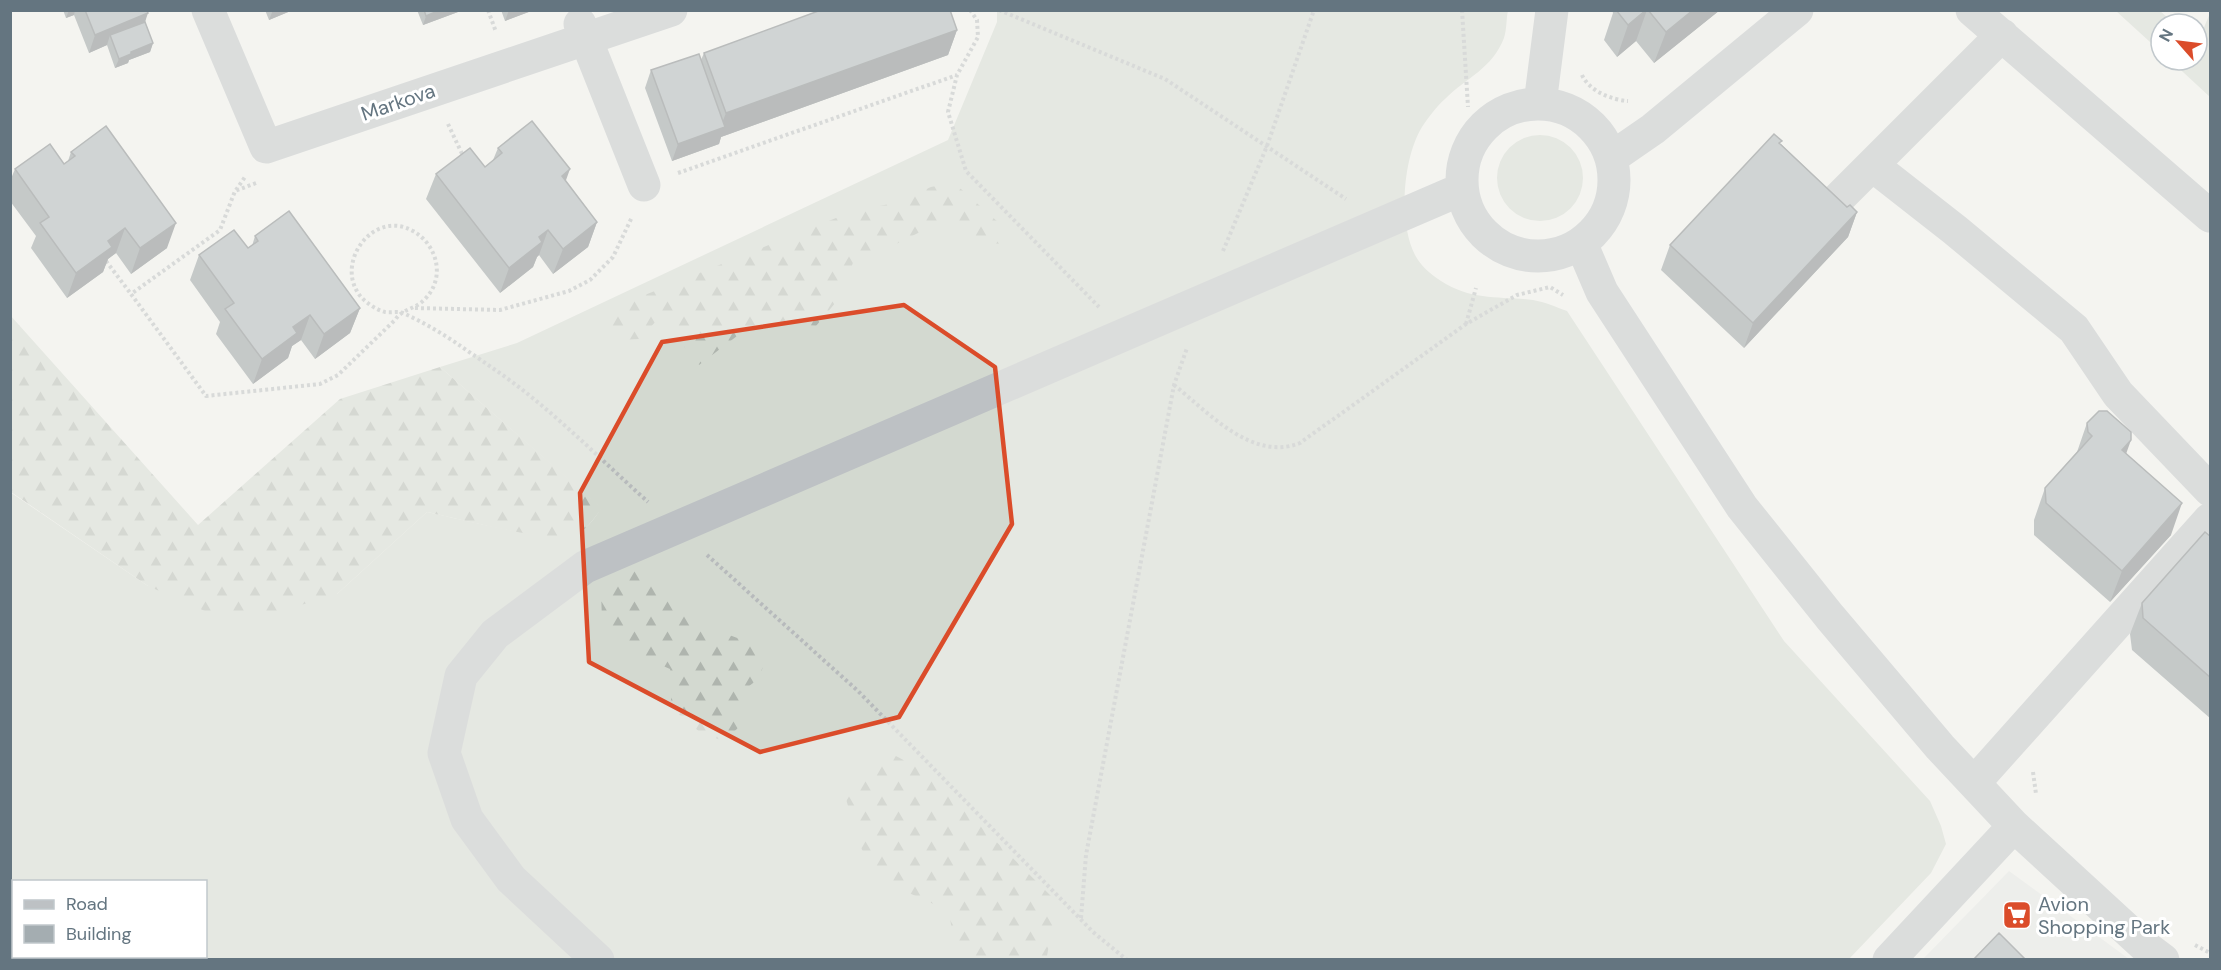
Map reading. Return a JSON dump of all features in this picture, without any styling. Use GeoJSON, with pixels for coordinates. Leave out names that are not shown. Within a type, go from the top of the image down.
{"type":"FeatureCollection","features":[{"type":"Feature","properties":{"kind":"street","name":"Markova"},"geometry":{"type":"LineString","coordinates":[[208,10],[266,147],[583,32],[670,10]]}},
{"type":"Feature","properties":{"kind":"street"},"geometry":{"type":"LineString","coordinates":[[1540,104],[1552,10]]}},
{"type":"Feature","properties":{"kind":"street"},"geometry":{"type":"LineString","coordinates":[[1611,158],[1653,129],[1797,10]]}},
{"type":"Feature","properties":{"kind":"street"},"geometry":{"type":"LineString","coordinates":[[1972,10],[2211,216]]}},
{"type":"Feature","properties":{"kind":"street"},"geometry":{"type":"LineString","coordinates":[[583,32],[644,185]]}},
{"type":"Feature","properties":{"kind":"street"},"geometry":{"type":"LineString","coordinates":[[1837,200],[2002,35]]}},
{"type":"Feature","properties":{"kind":"street"},"geometry":{"type":"LineString","coordinates":[[1540,104],[1563,108],[1585,119],[1601,136],[1611,158],[1614,182],[1610,206],[1598,227],[1581,243],[1557,254],[1531,256],[1506,249],[1485,235],[1469,214],[1462,189],[1464,163],[1474,139],[1491,119],[1514,107],[1540,104]]}},
{"type":"Feature","properties":{"kind":"street"},"geometry":{"type":"LineString","coordinates":[[1872,165],[2074,328],[2118,394],[2211,490]]}},
{"type":"Feature","properties":{"kind":"street"},"geometry":{"type":"LineString","coordinates":[[598,960],[511,879],[467,819],[444,753],[461,676],[495,634],[585,567],[1462,189]]}},
{"type":"Feature","properties":{"kind":"street"},"geometry":{"type":"LineString","coordinates":[[1581,243],[1602,292],[1742,507],[1830,617],[2014,826],[2163,960]]}},
{"type":"Feature","properties":{"kind":"street"},"geometry":{"type":"LineString","coordinates":[[1974,783],[2211,519]]}},
{"type":"Feature","properties":{"kind":"street"},"geometry":{"type":"LineString","coordinates":[[1889,960],[2014,826]]}},
{"type":"Feature","properties":{"kind":"path"},"geometry":{"type":"LineString","coordinates":[[970,10],[976,20],[978,37],[957,75],[948,112],[966,171],[1102,310]]}},
{"type":"Feature","properties":{"kind":"path"},"geometry":{"type":"LineString","coordinates":[[999,10],[1165,79],[1353,203]]}},
{"type":"Feature","properties":{"kind":"path"},"geometry":{"type":"LineString","coordinates":[[1080,919],[1086,855],[1174,385],[1221,256],[1267,146],[1314,10]]}},
{"type":"Feature","properties":{"kind":"path"},"geometry":{"type":"LineString","coordinates":[[1462,10],[1468,107]]}},
{"type":"Feature","properties":{"kind":"path"},"geometry":{"type":"LineString","coordinates":[[1579,69],[1584,80],[1595,90],[1611,98],[1633,100]]}},
{"type":"Feature","properties":{"kind":"path"},"geometry":{"type":"LineString","coordinates":[[414,308],[426,299],[437,274],[436,260],[431,247],[422,236],[410,229],[396,226],[382,228],[370,234],[359,244],[353,257],[351,271],[354,286],[362,298],[373,307],[386,312],[401,312],[414,308],[500,310],[569,291],[590,280],[614,258],[644,185],[957,75]]}},
{"type":"Feature","properties":{"kind":"path"},"geometry":{"type":"LineString","coordinates":[[446,121],[459,152],[465,160]]}},
{"type":"Feature","properties":{"kind":"path"},"geometry":{"type":"LineString","coordinates":[[131,294],[220,230],[236,191],[257,183]]}},
{"type":"Feature","properties":{"kind":"path"},"geometry":{"type":"LineString","coordinates":[[220,230],[226,240]]}},
{"type":"Feature","properties":{"kind":"path"},"geometry":{"type":"LineString","coordinates":[[106,261],[206,396],[320,384],[338,375],[401,312]]}},
{"type":"Feature","properties":{"kind":"path"},"geometry":{"type":"LineString","coordinates":[[1174,385],[1235,433],[1267,447],[1289,447],[1300,443],[1466,324],[1517,295],[1550,287],[1569,298]]}},
{"type":"Feature","properties":{"kind":"path"},"geometry":{"type":"LineString","coordinates":[[1466,324],[1476,288]]}},
{"type":"Feature","properties":{"kind":"path"},"geometry":{"type":"LineString","coordinates":[[401,312],[460,346],[530,396],[858,691],[1080,919],[1127,960]]}},
{"type":"Feature","properties":{"kind":"path"},"geometry":{"type":"LineString","coordinates":[[2014,738],[2036,757],[2033,773],[2036,796]]}},
{"type":"Feature","properties":{"kind":"path"},"geometry":{"type":"LineString","coordinates":[[2191,943],[2211,953]]}},
{"type":"Feature","properties":{"kind":"highlighted area"},"geometry":{"type":"Polygon","coordinates":[[[904,305],[995,367],[1012,524],[899,717],[760,752],[589,662],[580,493],[662,342],[904,305]]]}},
{"type":"Feature","properties":{"kind":"shaded area","name":"Avion Shopping Park"},"geometry":{"type":"Polygon","coordinates":[[[2009,871],[2129,959],[1922,960],[2009,871]]]}},
{"type":"Feature","properties":{"kind":"green space"},"geometry":{"type":"Polygon","coordinates":[[[997,11],[1508,11],[1504,38],[1493,58],[1439,105],[1422,127],[1410,155],[1405,208],[1406,225],[1415,255],[1430,273],[1464,292],[1537,301],[1567,311],[1784,641],[1930,801],[1946,844],[1931,873],[1849,959],[11,959],[10,492],[148,586],[337,594],[427,512],[546,536],[572,536],[589,525],[601,508],[440,367],[517,343],[948,140],[997,22],[997,11]]]}},
{"type":"Feature","properties":{"kind":"green space"},"geometry":{"type":"Polygon","coordinates":[[[2116,11],[2161,12],[2149,12],[2149,41],[2116,11]]]}},
{"type":"Feature","properties":{"kind":"green space"},"geometry":{"type":"Polygon","coordinates":[[[2210,13],[2210,97],[2183,72],[2209,72],[2210,13]]]}},
{"type":"Feature","properties":{"kind":"green space"},"geometry":{"type":"Polygon","coordinates":[[[1540,135],[1564,142],[1576,154],[1583,178],[1576,202],[1564,214],[1540,221],[1516,214],[1504,202],[1497,178],[1504,154],[1516,142],[1540,135]]]}},
{"type":"Feature","properties":{"kind":"green space"},"geometry":{"type":"Polygon","coordinates":[[[946,184],[961,189],[1008,231],[1006,244],[984,243],[960,225],[938,223],[882,251],[855,257],[841,296],[816,326],[779,323],[737,336],[699,365],[679,340],[676,322],[661,316],[639,339],[617,340],[606,328],[615,307],[851,212],[894,203],[931,187],[946,184]]]}},
{"type":"Feature","properties":{"kind":"green space"},"geometry":{"type":"Polygon","coordinates":[[[10,315],[198,525],[340,399],[440,367],[602,508],[581,532],[572,537],[562,538],[525,533],[427,512],[337,594],[278,612],[205,611],[148,586],[11,492],[10,315]]]}},
{"type":"Feature","properties":{"kind":"green space"},"geometry":{"type":"Polygon","coordinates":[[[645,569],[685,604],[703,631],[735,637],[764,654],[763,667],[758,677],[739,692],[739,727],[724,741],[701,733],[670,707],[673,685],[670,669],[645,658],[619,642],[602,620],[601,591],[616,570],[645,569]]]}},
{"type":"Feature","properties":{"kind":"green space"},"geometry":{"type":"Polygon","coordinates":[[[894,755],[926,772],[1051,896],[1054,917],[1047,956],[1044,959],[975,959],[953,938],[949,911],[878,879],[859,844],[846,799],[862,769],[894,755]]]}},
{"type":"Feature","properties":{"kind":"building"},"geometry":{"type":"Polygon","coordinates":[[[85,10],[147,10],[148,13],[95,35],[85,10]]]}},
{"type":"Feature","properties":{"kind":"building"},"geometry":{"type":"Polygon","coordinates":[[[424,10],[440,10],[426,16],[424,10]]]}},
{"type":"Feature","properties":{"kind":"building"},"geometry":{"type":"Polygon","coordinates":[[[821,10],[950,10],[957,30],[726,113],[704,53],[821,10]]]}},
{"type":"Feature","properties":{"kind":"building"},"geometry":{"type":"Polygon","coordinates":[[[1616,10],[1646,10],[1628,25],[1616,10]]]}},
{"type":"Feature","properties":{"kind":"building"},"geometry":{"type":"Polygon","coordinates":[[[1648,10],[1693,10],[1666,32],[1648,10]]]}},
{"type":"Feature","properties":{"kind":"building"},"geometry":{"type":"Polygon","coordinates":[[[145,22],[153,43],[119,59],[110,35],[145,22]]]}},
{"type":"Feature","properties":{"kind":"building"},"geometry":{"type":"Polygon","coordinates":[[[699,54],[725,127],[678,144],[651,70],[699,54]]]}},
{"type":"Feature","properties":{"kind":"building"},"geometry":{"type":"Polygon","coordinates":[[[532,121],[570,169],[562,176],[597,222],[563,249],[548,230],[539,237],[542,242],[509,268],[436,174],[470,148],[485,167],[502,153],[498,148],[532,121]]]}},
{"type":"Feature","properties":{"kind":"building"},"geometry":{"type":"Polygon","coordinates":[[[106,126],[176,223],[140,248],[125,228],[108,241],[112,247],[76,273],[40,223],[49,217],[15,169],[50,144],[64,164],[75,156],[71,152],[106,126]]]}},
{"type":"Feature","properties":{"kind":"building"},"geometry":{"type":"Polygon","coordinates":[[[1774,134],[1782,141],[1779,143],[1847,207],[1850,205],[1857,212],[1753,323],[1670,245],[1774,134]]]}},
{"type":"Feature","properties":{"kind":"building"},"geometry":{"type":"Polygon","coordinates":[[[289,211],[360,308],[324,334],[310,315],[293,327],[297,333],[262,359],[225,309],[234,303],[199,255],[234,230],[248,248],[258,241],[255,236],[289,211]]]}},
{"type":"Feature","properties":{"kind":"building"},"geometry":{"type":"Polygon","coordinates":[[[2099,411],[2107,411],[2131,432],[2131,440],[2122,450],[2182,503],[2122,571],[2046,503],[2045,488],[2092,436],[2088,432],[2087,423],[2099,411]]]}},
{"type":"Feature","properties":{"kind":"building"},"geometry":{"type":"Polygon","coordinates":[[[2205,532],[2211,537],[2211,678],[2143,618],[2142,603],[2205,532]]]}},
{"type":"Feature","properties":{"kind":"building"},"geometry":{"type":"Polygon","coordinates":[[[1999,933],[2026,960],[1973,960],[1999,933]]]}},
{"type":"Feature","properties":{"kind":"place","name":"Avion Shopping Park"},"geometry":{"type":"Point","coordinates":[2017,915]}}]}
